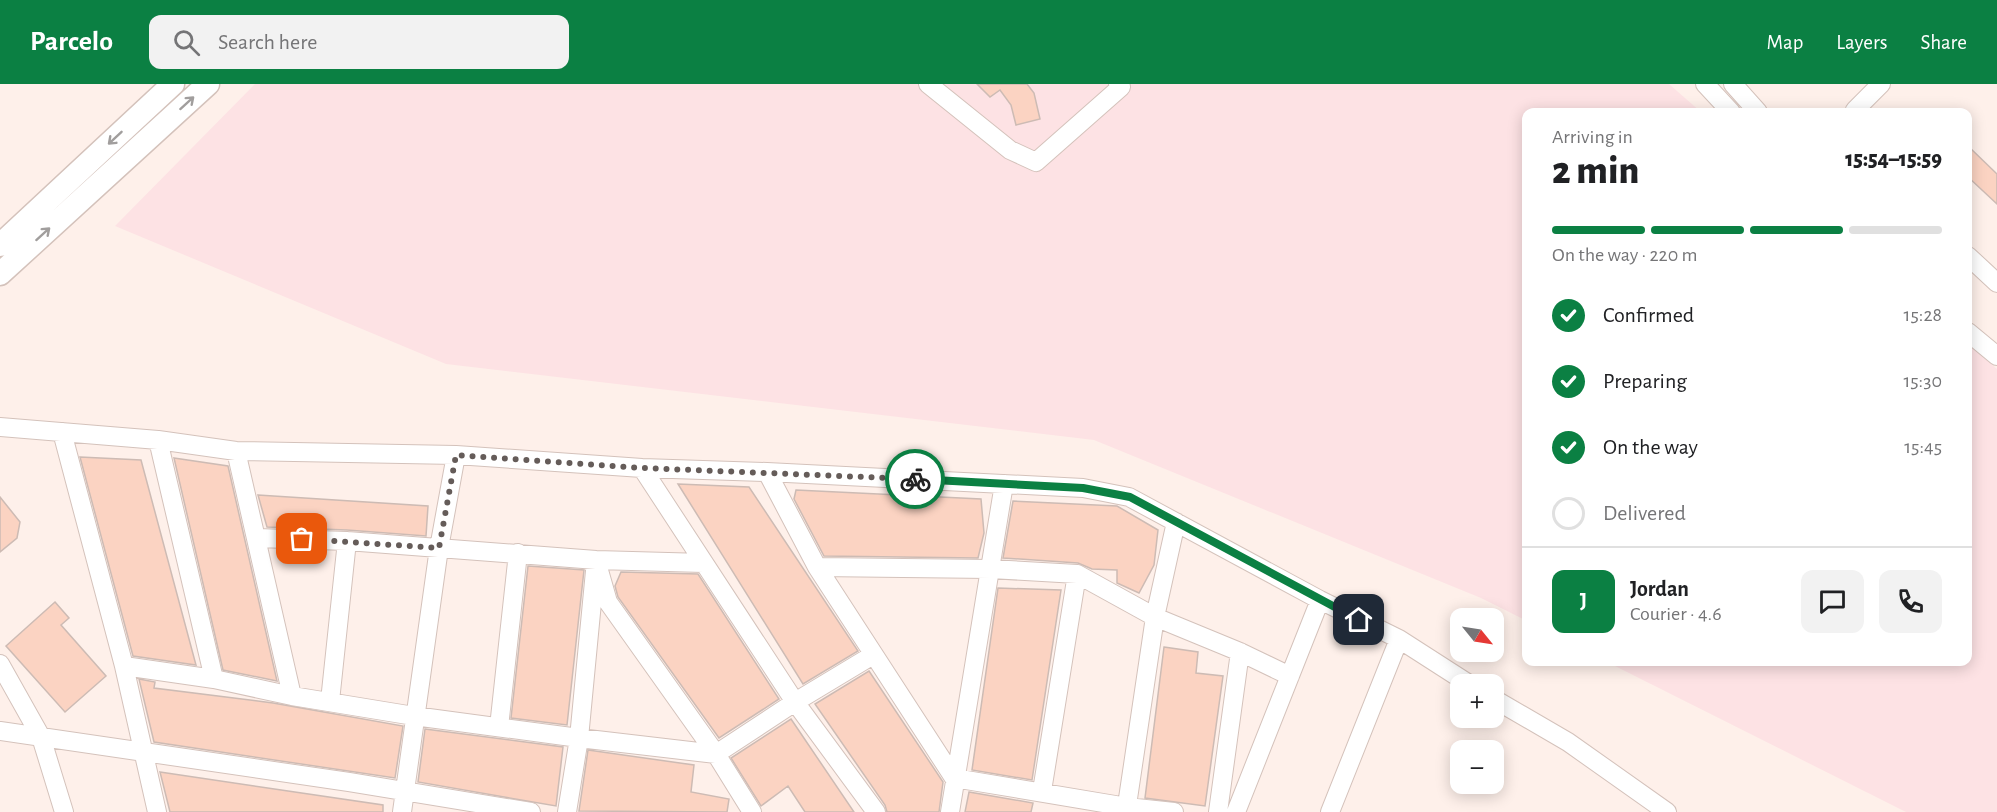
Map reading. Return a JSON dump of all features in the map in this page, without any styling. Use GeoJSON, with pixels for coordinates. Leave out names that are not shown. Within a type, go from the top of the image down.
{"type":"FeatureCollection","features":[{"type":"Feature","properties":{"kind":"main road"},"geometry":{"type":"LineString","coordinates":[[0,244],[173,84]]}},
{"type":"Feature","properties":{"kind":"main road"},"geometry":{"type":"LineString","coordinates":[[0,274],[208,84]]}},
{"type":"Feature","properties":{"kind":"street"},"geometry":{"type":"LineString","coordinates":[[928,84],[1010,150],[1036,162],[1121,87],[1118,84]]}},
{"type":"Feature","properties":{"kind":"street"},"geometry":{"type":"LineString","coordinates":[[1705,84],[1727,108]]}},
{"type":"Feature","properties":{"kind":"street"},"geometry":{"type":"LineString","coordinates":[[1733,84],[1754,108]]}},
{"type":"Feature","properties":{"kind":"street"},"geometry":{"type":"LineString","coordinates":[[1860,108],[1881,84]]}},
{"type":"Feature","properties":{"kind":"street"},"geometry":{"type":"LineString","coordinates":[[1972,260],[1997,283]]}},
{"type":"Feature","properties":{"kind":"street"},"geometry":{"type":"LineString","coordinates":[[1972,335],[1997,356]]}},
{"type":"Feature","properties":{"kind":"street"},"geometry":{"type":"LineString","coordinates":[[0,427],[158,440],[236,452],[456,455],[642,468],[1083,488],[1130,497],[1320,600],[1399,639],[1453,674]]}},
{"type":"Feature","properties":{"kind":"street"},"geometry":{"type":"LineString","coordinates":[[62,432],[124,666],[157,812]]}},
{"type":"Feature","properties":{"kind":"street"},"geometry":{"type":"LineString","coordinates":[[158,440],[214,679]]}},
{"type":"Feature","properties":{"kind":"street"},"geometry":{"type":"LineString","coordinates":[[236,452],[292,696]]}},
{"type":"Feature","properties":{"kind":"street"},"geometry":{"type":"LineString","coordinates":[[402,812],[439,548],[456,455]]}},
{"type":"Feature","properties":{"kind":"street"},"geometry":{"type":"LineString","coordinates":[[642,468],[795,702],[876,812]]}},
{"type":"Feature","properties":{"kind":"street"},"geometry":{"type":"LineString","coordinates":[[767,472],[817,567],[954,778],[1042,791],[1126,810],[1174,812]]}},
{"type":"Feature","properties":{"kind":"street"},"geometry":{"type":"LineString","coordinates":[[950,812],[1004,484]]}},
{"type":"Feature","properties":{"kind":"street"},"geometry":{"type":"LineString","coordinates":[[1126,810],[1155,617],[1176,522]]}},
{"type":"Feature","properties":{"kind":"street"},"geometry":{"type":"LineString","coordinates":[[257,538],[347,541],[596,560],[704,562]]}},
{"type":"Feature","properties":{"kind":"street"},"geometry":{"type":"LineString","coordinates":[[330,701],[347,541]]}},
{"type":"Feature","properties":{"kind":"street"},"geometry":{"type":"LineString","coordinates":[[499,727],[518,553]]}},
{"type":"Feature","properties":{"kind":"street"},"geometry":{"type":"LineString","coordinates":[[567,812],[579,738],[596,560]]}},
{"type":"Feature","properties":{"kind":"street"},"geometry":{"type":"LineString","coordinates":[[596,560],[608,602],[716,754],[752,812]]}},
{"type":"Feature","properties":{"kind":"street"},"geometry":{"type":"LineString","coordinates":[[817,567],[990,569],[1077,574],[1155,617],[1240,652],[1290,676]]}},
{"type":"Feature","properties":{"kind":"street"},"geometry":{"type":"LineString","coordinates":[[1042,791],[1077,574]]}},
{"type":"Feature","properties":{"kind":"street"},"geometry":{"type":"LineString","coordinates":[[1236,812],[1320,600]]}},
{"type":"Feature","properties":{"kind":"street"},"geometry":{"type":"LineString","coordinates":[[1330,812],[1399,639]]}},
{"type":"Feature","properties":{"kind":"street"},"geometry":{"type":"LineString","coordinates":[[1218,812],[1240,652]]}},
{"type":"Feature","properties":{"kind":"street"},"geometry":{"type":"LineString","coordinates":[[124,666],[214,679],[292,696],[414,716],[716,754],[795,702],[873,655]]}},
{"type":"Feature","properties":{"kind":"street"},"geometry":{"type":"LineString","coordinates":[[0,664],[41,737],[64,812]]}},
{"type":"Feature","properties":{"kind":"street"},"geometry":{"type":"LineString","coordinates":[[1504,705],[1568,742],[1667,812]]}},
{"type":"Feature","properties":{"kind":"street"},"geometry":{"type":"LineString","coordinates":[[0,731],[531,812]]}},
{"type":"Feature","properties":{"kind":"shaded area"},"geometry":{"type":"Polygon","coordinates":[[[255,84],[1669,84],[1696,108],[1522,108],[1522,618],[1481,598],[1094,440],[446,364],[115,226],[255,84]]]}},
{"type":"Feature","properties":{"kind":"shaded area"},"geometry":{"type":"Polygon","coordinates":[[[1972,347],[1997,369],[1997,812],[1906,812],[1615,666],[1972,666],[1972,347]]]}},
{"type":"Feature","properties":{"kind":"building"},"geometry":{"type":"Polygon","coordinates":[[[977,84],[1027,84],[1034,93],[1040,119],[1016,125],[1011,105],[1000,90],[990,97],[977,84]]]}},
{"type":"Feature","properties":{"kind":"building"},"geometry":{"type":"Polygon","coordinates":[[[1972,150],[1997,174],[1997,204],[1972,181],[1972,150]]]}},
{"type":"Feature","properties":{"kind":"building"},"geometry":{"type":"Polygon","coordinates":[[[80,457],[141,460],[196,665],[133,656],[80,457]]]}},
{"type":"Feature","properties":{"kind":"building"},"geometry":{"type":"Polygon","coordinates":[[[174,458],[228,466],[277,681],[223,670],[174,458]]]}},
{"type":"Feature","properties":{"kind":"building"},"geometry":{"type":"Polygon","coordinates":[[[678,484],[749,487],[858,651],[803,684],[678,484]]]}},
{"type":"Feature","properties":{"kind":"building"},"geometry":{"type":"Polygon","coordinates":[[[796,490],[981,499],[984,533],[978,558],[824,556],[794,499],[796,490]]]}},
{"type":"Feature","properties":{"kind":"building"},"geometry":{"type":"Polygon","coordinates":[[[258,495],[428,506],[426,536],[267,527],[258,495]]]}},
{"type":"Feature","properties":{"kind":"building"},"geometry":{"type":"Polygon","coordinates":[[[0,497],[20,522],[17,538],[0,552],[0,497]]]}},
{"type":"Feature","properties":{"kind":"building"},"geometry":{"type":"Polygon","coordinates":[[[1013,501],[1117,506],[1158,530],[1154,565],[1139,593],[1117,583],[1117,570],[1092,569],[1078,563],[1003,558],[1013,501]]]}},
{"type":"Feature","properties":{"kind":"building"},"geometry":{"type":"Polygon","coordinates":[[[528,566],[584,570],[567,725],[511,718],[528,566]]]}},
{"type":"Feature","properties":{"kind":"building"},"geometry":{"type":"Polygon","coordinates":[[[621,572],[698,574],[779,699],[719,738],[618,597],[615,586],[621,572]]]}},
{"type":"Feature","properties":{"kind":"building"},"geometry":{"type":"Polygon","coordinates":[[[998,588],[1061,590],[1032,780],[972,770],[998,588]]]}},
{"type":"Feature","properties":{"kind":"building"},"geometry":{"type":"Polygon","coordinates":[[[55,602],[69,618],[61,625],[106,676],[65,712],[6,646],[55,602]]]}},
{"type":"Feature","properties":{"kind":"building"},"geometry":{"type":"Polygon","coordinates":[[[1164,647],[1198,652],[1196,673],[1223,676],[1205,806],[1145,798],[1164,647]]]}},
{"type":"Feature","properties":{"kind":"building"},"geometry":{"type":"Polygon","coordinates":[[[869,671],[943,782],[939,812],[887,812],[885,805],[815,704],[869,671]]]}},
{"type":"Feature","properties":{"kind":"building"},"geometry":{"type":"Polygon","coordinates":[[[139,679],[155,682],[154,688],[273,703],[403,726],[395,778],[154,742],[139,679]]]}},
{"type":"Feature","properties":{"kind":"building"},"geometry":{"type":"Polygon","coordinates":[[[791,719],[854,812],[805,812],[788,786],[761,806],[731,758],[791,719]]]}},
{"type":"Feature","properties":{"kind":"building"},"geometry":{"type":"Polygon","coordinates":[[[425,729],[563,747],[556,806],[418,782],[425,729]]]}},
{"type":"Feature","properties":{"kind":"building"},"geometry":{"type":"Polygon","coordinates":[[[588,750],[694,765],[691,792],[729,799],[727,812],[579,811],[588,750]]]}},
{"type":"Feature","properties":{"kind":"building"},"geometry":{"type":"Polygon","coordinates":[[[160,772],[383,805],[383,812],[170,812],[160,772]]]}},
{"type":"Feature","properties":{"kind":"building"},"geometry":{"type":"Polygon","coordinates":[[[969,792],[1033,803],[1031,812],[965,812],[969,792]]]}},
{"type":"Feature","properties":{"kind":"way so far"},"geometry":{"type":"LineString","coordinates":[[302,539],[439,548],[456,455],[642,468],[915,479]]}},
{"type":"Feature","properties":{"kind":"route"},"geometry":{"type":"LineString","coordinates":[[915,479],[1083,488],[1130,497],[1359,620]]}}]}
